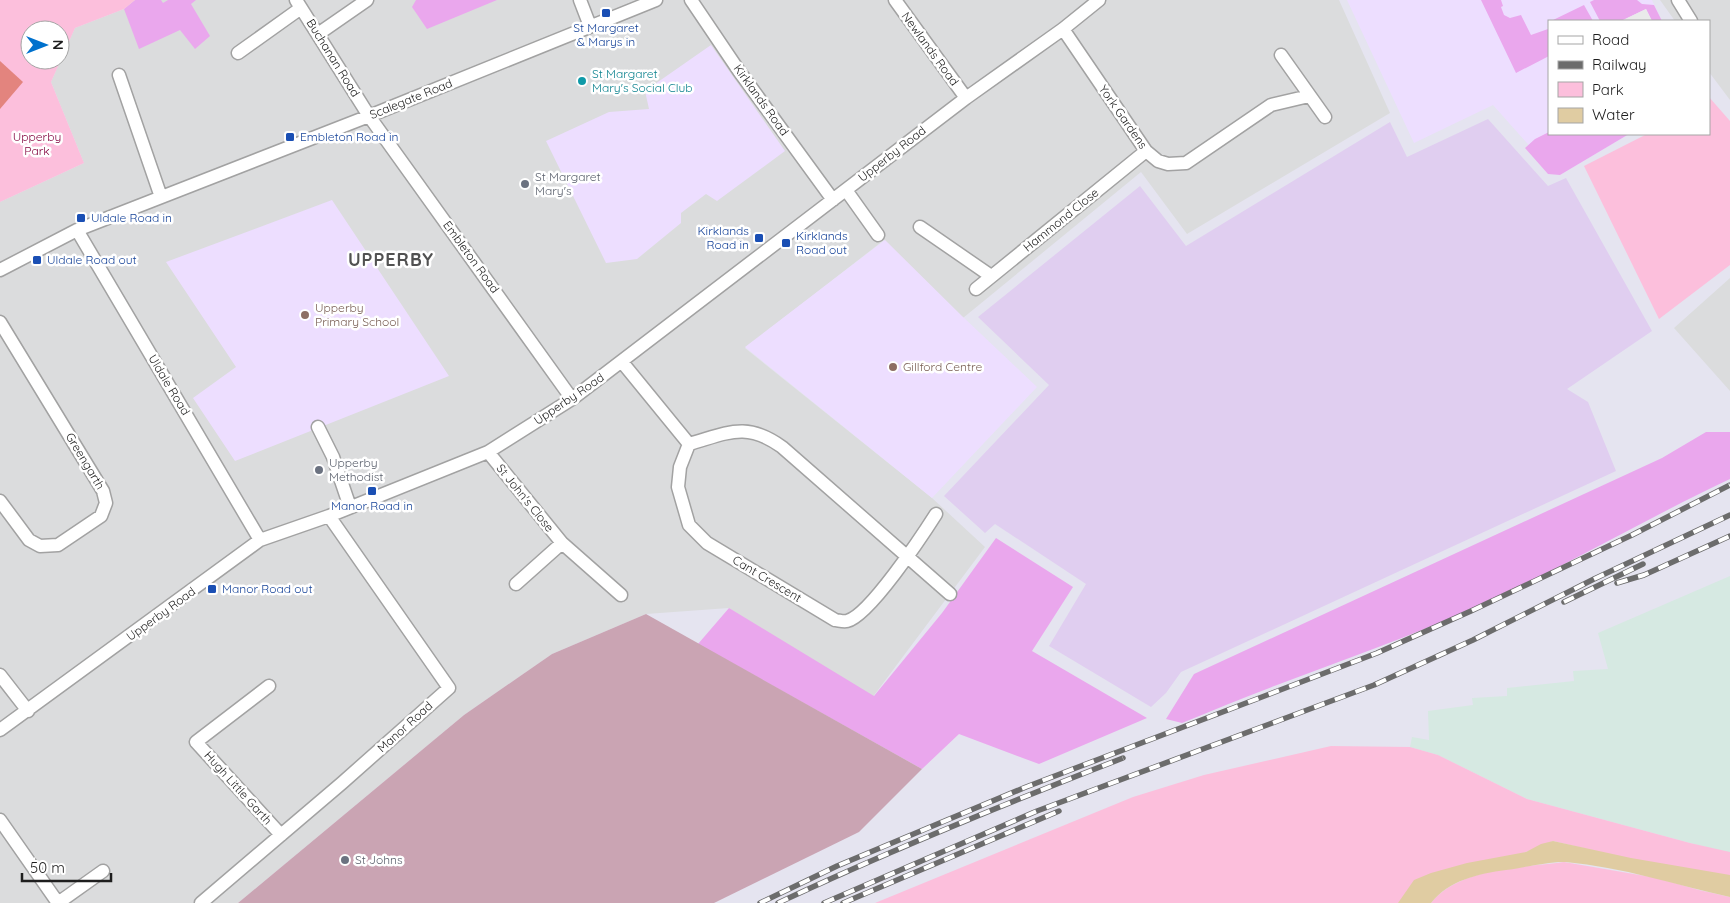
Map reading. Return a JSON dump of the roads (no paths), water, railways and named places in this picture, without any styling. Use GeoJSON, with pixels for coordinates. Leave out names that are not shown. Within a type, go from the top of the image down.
{"type":"FeatureCollection","features":[{"type":"Feature","properties":{"kind":"street"},"geometry":{"type":"LineString","coordinates":[[318,34],[367,0]]}},
{"type":"Feature","properties":{"kind":"street"},"geometry":{"type":"LineString","coordinates":[[580,0],[590,26]]}},
{"type":"Feature","properties":{"kind":"street","name":"Scalegate Road"},"geometry":{"type":"LineString","coordinates":[[0,270],[77,230],[369,116],[656,0]]}},
{"type":"Feature","properties":{"kind":"street","name":"Kirklands Road"},"geometry":{"type":"LineString","coordinates":[[691,0],[833,200]]}},
{"type":"Feature","properties":{"kind":"street","name":"Newlands Road"},"geometry":{"type":"LineString","coordinates":[[895,0],[966,98]]}},
{"type":"Feature","properties":{"kind":"street","name":"Upperby Road"},"geometry":{"type":"LineString","coordinates":[[0,730],[260,540],[329,516],[488,452],[572,399],[966,98],[1063,29],[1099,0]]}},
{"type":"Feature","properties":{"kind":"street"},"geometry":{"type":"LineString","coordinates":[[1678,0],[1690,20]]}},
{"type":"Feature","properties":{"kind":"street"},"geometry":{"type":"LineString","coordinates":[[238,53],[298,4]]}},
{"type":"Feature","properties":{"kind":"street","name":"Buchanan Road"},"geometry":{"type":"LineString","coordinates":[[298,4],[369,116]]}},
{"type":"Feature","properties":{"kind":"street","name":"York Gardens"},"geometry":{"type":"LineString","coordinates":[[1063,29],[1146,151],[1158,161],[1168,164],[1186,163],[1271,105],[1309,96]]}},
{"type":"Feature","properties":{"kind":"street"},"geometry":{"type":"LineString","coordinates":[[1281,55],[1325,117]]}},
{"type":"Feature","properties":{"kind":"street"},"geometry":{"type":"LineString","coordinates":[[119,75],[161,197]]}},
{"type":"Feature","properties":{"kind":"street","name":"Embleton Road"},"geometry":{"type":"LineString","coordinates":[[369,116],[572,399]]}},
{"type":"Feature","properties":{"kind":"street","name":"Hammond Close"},"geometry":{"type":"LineString","coordinates":[[976,289],[1146,151]]}},
{"type":"Feature","properties":{"kind":"street"},"geometry":{"type":"LineString","coordinates":[[846,190],[878,235]]}},
{"type":"Feature","properties":{"kind":"street"},"geometry":{"type":"LineString","coordinates":[[920,227],[991,276]]}},
{"type":"Feature","properties":{"kind":"street","name":"Uldale Road"},"geometry":{"type":"LineString","coordinates":[[77,230],[260,540]]}},
{"type":"Feature","properties":{"kind":"street","name":"Greengarth"},"geometry":{"type":"LineString","coordinates":[[0,322],[103,491],[106,503],[102,516],[58,545],[40,546],[29,540],[0,501]]}},
{"type":"Feature","properties":{"kind":"street"},"geometry":{"type":"LineString","coordinates":[[622,362],[689,444],[745,430],[767,436],[950,594]]}},
{"type":"Feature","properties":{"kind":"street"},"geometry":{"type":"LineString","coordinates":[[318,426],[334,457],[350,507]]}},
{"type":"Feature","properties":{"kind":"street","name":"Cant Crescent"},"geometry":{"type":"LineString","coordinates":[[689,444],[680,467],[678,487],[689,525],[707,543],[835,620],[846,621],[867,608],[907,557],[936,514]]}},
{"type":"Feature","properties":{"kind":"street","name":"St John's Close"},"geometry":{"type":"LineString","coordinates":[[488,452],[562,543],[621,595]]}},
{"type":"Feature","properties":{"kind":"street","name":"Manor Road"},"geometry":{"type":"LineString","coordinates":[[201,903],[342,783],[449,688],[329,516]]}},
{"type":"Feature","properties":{"kind":"street","name":"St John's Close"},"geometry":{"type":"LineString","coordinates":[[516,584],[562,543]]}},
{"type":"Feature","properties":{"kind":"street"},"geometry":{"type":"LineString","coordinates":[[0,675],[28,711]]}},
{"type":"Feature","properties":{"kind":"street","name":"Hugh Little Garth"},"geometry":{"type":"LineString","coordinates":[[269,686],[196,742],[281,835]]}},
{"type":"Feature","properties":{"kind":"street"},"geometry":{"type":"LineString","coordinates":[[0,820],[58,903],[103,871]]}},
{"type":"Feature","properties":{"kind":"water"},"geometry":{"type":"Polygon","coordinates":[[[1553,841],[1631,858],[1730,875],[1730,897],[1628,872],[1587,864],[1560,862],[1495,872],[1465,879],[1446,889],[1431,903],[1398,903],[1414,880],[1431,873],[1467,863],[1526,852],[1541,844],[1553,841]]]}},
{"type":"Feature","properties":{"kind":"railway"},"geometry":{"type":"LineString","coordinates":[[760,903],[837,866],[1026,787],[1377,653],[1632,535],[1730,485]]}},
{"type":"Feature","properties":{"kind":"railway"},"geometry":{"type":"LineString","coordinates":[[824,903],[1037,811],[1374,685],[1473,640],[1594,579],[1730,515]]}},
{"type":"Feature","properties":{"kind":"railway"},"geometry":{"type":"LineString","coordinates":[[1617,583],[1644,575],[1730,536]]}},
{"type":"Feature","properties":{"kind":"railway"},"geometry":{"type":"LineString","coordinates":[[1564,602],[1643,564]]}},
{"type":"Feature","properties":{"kind":"railway"},"geometry":{"type":"LineString","coordinates":[[778,903],[863,864],[1123,758]]}},
{"type":"Feature","properties":{"kind":"railway"},"geometry":{"type":"LineString","coordinates":[[843,903],[1059,811]]}},
{"type":"Feature","properties":{"kind":"place","name":"St Margaret & Marys in"},"geometry":{"type":"Point","coordinates":[606,13]}},
{"type":"Feature","properties":{"kind":"place","name":"St Margaret Mary's Social Club"},"geometry":{"type":"Point","coordinates":[582,81]}},
{"type":"Feature","properties":{"kind":"place","name":"Embleton Road in"},"geometry":{"type":"Point","coordinates":[290,137]}},
{"type":"Feature","properties":{"kind":"place","name":"St Margaret Mary's"},"geometry":{"type":"Point","coordinates":[525,184]}},
{"type":"Feature","properties":{"kind":"place","name":"Uldale Road in"},"geometry":{"type":"Point","coordinates":[81,218]}},
{"type":"Feature","properties":{"kind":"place","name":"Kirklands Road in"},"geometry":{"type":"Point","coordinates":[759,238]}},
{"type":"Feature","properties":{"kind":"place","name":"Kirklands Road out"},"geometry":{"type":"Point","coordinates":[786,243]}},
{"type":"Feature","properties":{"kind":"place","name":"Uldale Road out"},"geometry":{"type":"Point","coordinates":[37,260]}},
{"type":"Feature","properties":{"kind":"place","name":"Upperby Primary School"},"geometry":{"type":"Point","coordinates":[305,315]}},
{"type":"Feature","properties":{"kind":"place","name":"Gillford Centre"},"geometry":{"type":"Point","coordinates":[893,367]}},
{"type":"Feature","properties":{"kind":"place","name":"Upperby Methodist"},"geometry":{"type":"Point","coordinates":[319,470]}},
{"type":"Feature","properties":{"kind":"place","name":"Manor Road in"},"geometry":{"type":"Point","coordinates":[372,491]}},
{"type":"Feature","properties":{"kind":"place","name":"Manor Road out"},"geometry":{"type":"Point","coordinates":[212,589]}},
{"type":"Feature","properties":{"kind":"place","name":"St Johns"},"geometry":{"type":"Point","coordinates":[345,860]}},
{"type":"Feature","properties":{"kind":"district","name":"UPPERBY"},"geometry":{"type":"Point","coordinates":[391,260]}},
{"type":"Feature","properties":{"kind":"park label","name":"Upperby Park"},"geometry":{"type":"Point","coordinates":[37,144]}}]}
